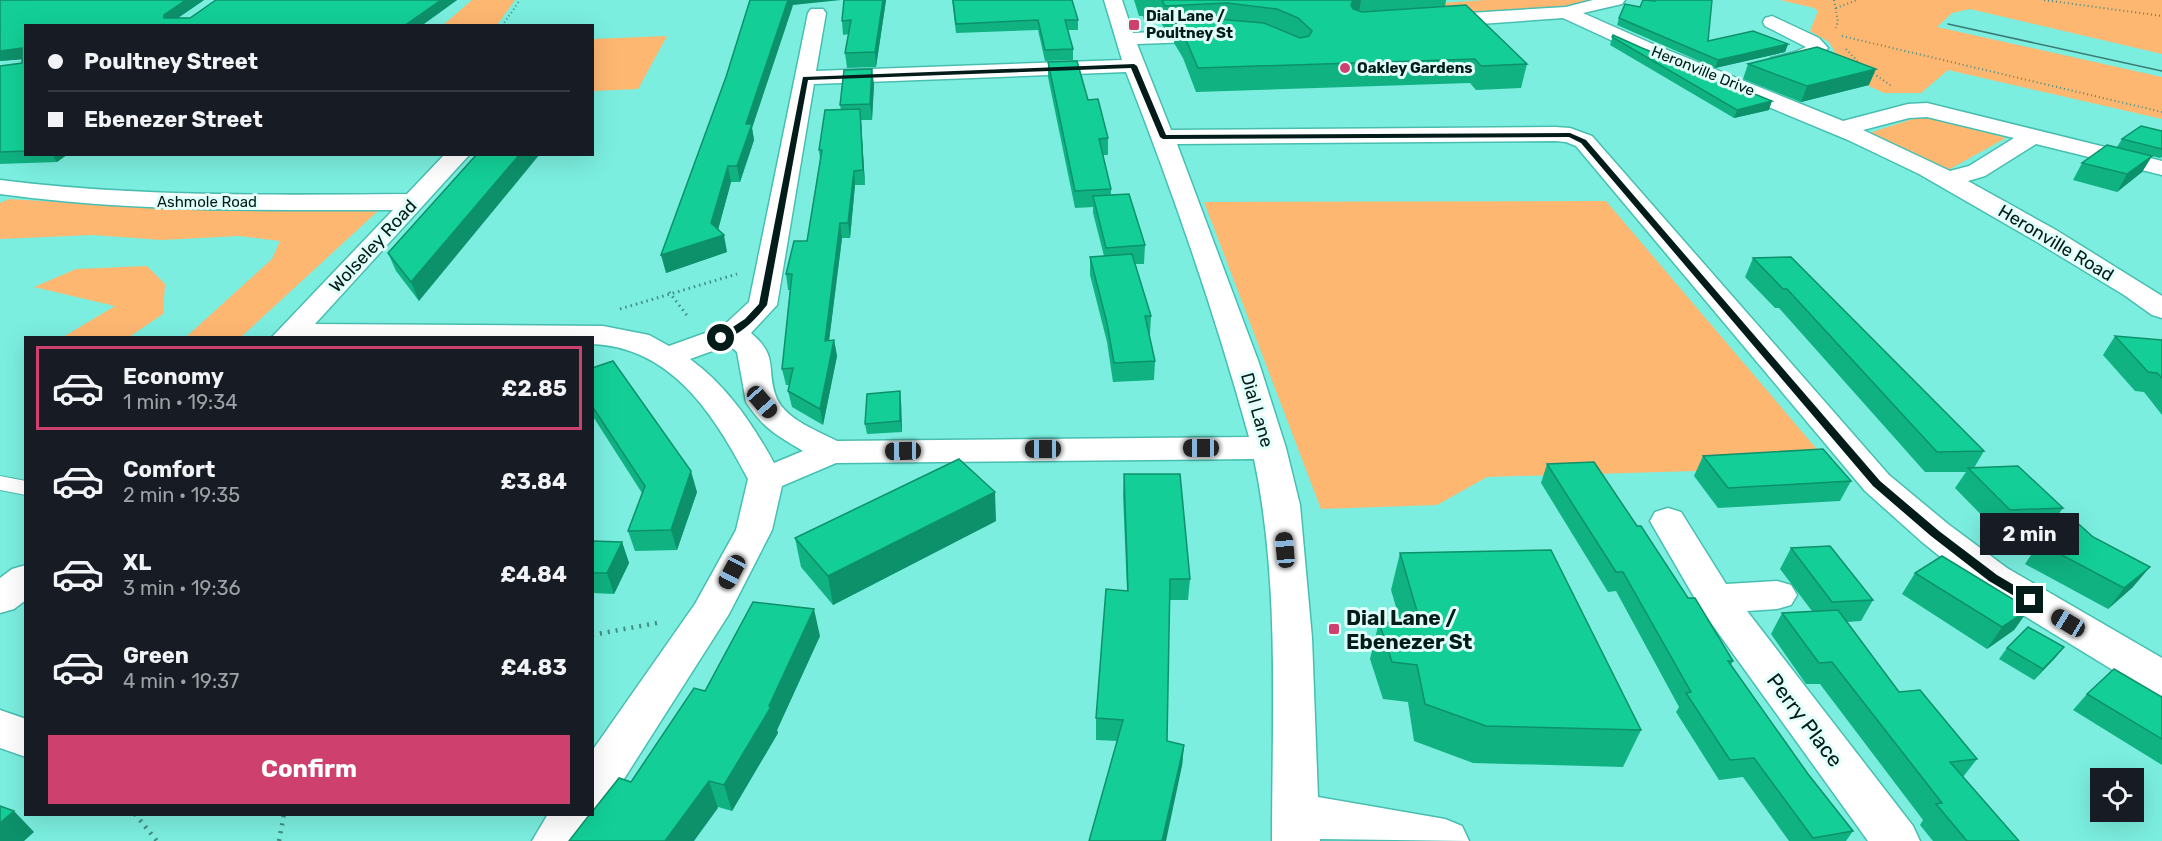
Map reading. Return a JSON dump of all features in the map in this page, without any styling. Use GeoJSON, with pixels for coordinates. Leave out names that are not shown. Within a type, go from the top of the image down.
{"type":"FeatureCollection","features":[{"type":"Feature","properties":{"kind":"street","name":"Dial Lane"},"geometry":{"type":"LineString","coordinates":[[1113,0],[1129,52],[1163,137],[1244,363],[1269,448],[1282,505],[1292,639],[1296,828]]}},
{"type":"Feature","properties":{"kind":"street"},"geometry":{"type":"LineString","coordinates":[[1413,22],[1566,12],[1616,0]]}},
{"type":"Feature","properties":{"kind":"street"},"geometry":{"type":"LineString","coordinates":[[667,357],[733,333],[763,305],[817,12]]}},
{"type":"Feature","properties":{"kind":"street","name":"Heronville Drive"},"geometry":{"type":"LineString","coordinates":[[1566,12],[1606,33],[1717,76],[1840,129]]}},
{"type":"Feature","properties":{"kind":"street"},"geometry":{"type":"LineString","coordinates":[[1717,76],[1801,57],[1818,48],[1812,42],[1772,22]]}},
{"type":"Feature","properties":{"kind":"street"},"geometry":{"type":"LineString","coordinates":[[805,78],[1129,52],[1241,35]]}},
{"type":"Feature","properties":{"kind":"street"},"geometry":{"type":"LineString","coordinates":[[1840,129],[1908,111],[1927,110],[2162,168]]}},
{"type":"Feature","properties":{"kind":"street","name":"Heronville Road"},"geometry":{"type":"LineString","coordinates":[[1840,129],[1948,179],[2162,309]]}},
{"type":"Feature","properties":{"kind":"street"},"geometry":{"type":"LineString","coordinates":[[1163,137],[1555,134],[1570,135],[1584,141],[1877,483],[1935,533],[1993,578],[2162,679]]}},
{"type":"Feature","properties":{"kind":"street"},"geometry":{"type":"LineString","coordinates":[[1948,179],[1977,171],[2033,136]]}},
{"type":"Feature","properties":{"kind":"street","name":"Wolseley Road"},"geometry":{"type":"LineString","coordinates":[[289,335],[457,156]]}},
{"type":"Feature","properties":{"kind":"street","name":"Ashmole Road"},"geometry":{"type":"LineString","coordinates":[[0,187],[57,196],[144,201],[414,202]]}},
{"type":"Feature","properties":{"kind":"street"},"geometry":{"type":"LineString","coordinates":[[289,335],[552,333],[603,335],[639,341],[667,357],[698,380],[737,427],[766,479],[754,530],[709,614],[594,787]]}},
{"type":"Feature","properties":{"kind":"street"},"geometry":{"type":"LineString","coordinates":[[733,333],[752,349],[762,402],[782,425],[831,452]]}},
{"type":"Feature","properties":{"kind":"street"},"geometry":{"type":"LineString","coordinates":[[766,479],[831,452],[1269,448]]}},
{"type":"Feature","properties":{"kind":"street","name":"Perry Place"},"geometry":{"type":"LineString","coordinates":[[1668,521],[1715,599],[1896,841]]}},
{"type":"Feature","properties":{"kind":"street"},"geometry":{"type":"LineString","coordinates":[[0,599],[24,581]]}},
{"type":"Feature","properties":{"kind":"street"},"geometry":{"type":"LineString","coordinates":[[1715,599],[1777,595]]}},
{"type":"Feature","properties":{"kind":"street"},"geometry":{"type":"LineString","coordinates":[[0,728],[24,738]]}},
{"type":"Feature","properties":{"kind":"street"},"geometry":{"type":"LineString","coordinates":[[556,841],[575,816]]}},
{"type":"Feature","properties":{"kind":"street"},"geometry":{"type":"LineString","coordinates":[[1296,828],[1445,841]]}},
{"type":"Feature","properties":{"kind":"lane"},"geometry":{"type":"LineString","coordinates":[[0,483],[24,488]]}},
{"type":"Feature","properties":{"kind":"path"},"geometry":{"type":"LineString","coordinates":[[503,24],[520,0]]}},
{"type":"Feature","properties":{"kind":"path"},"geometry":{"type":"LineString","coordinates":[[1834,0],[1838,22],[1834,34],[2162,112]]}},
{"type":"Feature","properties":{"kind":"path"},"geometry":{"type":"LineString","coordinates":[[1836,8],[1857,0]]}},
{"type":"Feature","properties":{"kind":"path"},"geometry":{"type":"LineString","coordinates":[[2044,0],[2162,16]]}},
{"type":"Feature","properties":{"kind":"path"},"geometry":{"type":"LineString","coordinates":[[1840,42],[1859,63],[1927,110]]}},
{"type":"Feature","properties":{"kind":"path"},"geometry":{"type":"LineString","coordinates":[[616,311],[669,292],[770,264]]}},
{"type":"Feature","properties":{"kind":"path"},"geometry":{"type":"LineString","coordinates":[[594,635],[709,614]]}},
{"type":"Feature","properties":{"kind":"path"},"geometry":{"type":"LineString","coordinates":[[137,816],[157,841]]}},
{"type":"Feature","properties":{"kind":"path"},"geometry":{"type":"LineString","coordinates":[[279,841],[284,816]]}},
{"type":"Feature","properties":{"kind":"shaded area"},"geometry":{"type":"Polygon","coordinates":[[[472,0],[515,0],[498,24],[444,24],[472,0]]]}},
{"type":"Feature","properties":{"kind":"shaded area"},"geometry":{"type":"Polygon","coordinates":[[[1486,0],[1589,0],[1550,9],[1423,17],[1407,5],[1486,0]]]}},
{"type":"Feature","properties":{"kind":"shaded area"},"geometry":{"type":"Polygon","coordinates":[[[1780,0],[2162,0],[2162,54],[1970,9],[1952,13],[1937,27],[2162,77],[2162,119],[1948,70],[1921,93],[1884,93],[1817,62],[1835,52],[1829,42],[1810,31],[1818,11],[1780,0]]]}},
{"type":"Feature","properties":{"kind":"shaded area"},"geometry":{"type":"Polygon","coordinates":[[[667,36],[638,89],[594,91],[594,39],[667,36]]]}},
{"type":"Feature","properties":{"kind":"shaded area"},"geometry":{"type":"Polygon","coordinates":[[[1919,117],[1944,120],[2006,138],[1948,170],[1866,134],[1919,117]]]}},
{"type":"Feature","properties":{"kind":"shaded area"},"geometry":{"type":"Polygon","coordinates":[[[9,199],[188,210],[380,209],[242,336],[187,336],[272,259],[280,241],[239,236],[162,240],[92,235],[0,239],[0,203],[9,199]]]}},
{"type":"Feature","properties":{"kind":"shaded area"},"geometry":{"type":"Polygon","coordinates":[[[1606,201],[1832,467],[1487,477],[1437,505],[1321,509],[1204,202],[1606,201]]]}},
{"type":"Feature","properties":{"kind":"shaded area"},"geometry":{"type":"Polygon","coordinates":[[[147,266],[165,284],[163,314],[130,336],[65,336],[115,306],[34,287],[76,269],[147,266]]]}},
{"type":"Feature","properties":{"kind":"building"},"geometry":{"type":"Polygon","coordinates":[[[0,0],[186,0],[164,15],[164,18],[190,18],[216,0],[441,0],[407,24],[24,24],[24,151],[0,152],[0,66],[22,63],[22,48],[0,51],[0,0]]]}},
{"type":"Feature","properties":{"kind":"building"},"geometry":{"type":"Polygon","coordinates":[[[750,0],[788,0],[746,124],[752,124],[737,166],[728,166],[711,223],[724,235],[661,255],[726,77],[750,0]]]}},
{"type":"Feature","properties":{"kind":"building"},"geometry":{"type":"Polygon","coordinates":[[[844,0],[883,0],[875,52],[845,53],[851,20],[842,21],[844,0]]]}},
{"type":"Feature","properties":{"kind":"building"},"geometry":{"type":"Polygon","coordinates":[[[953,0],[1072,0],[1078,20],[1065,20],[1073,49],[1045,50],[1038,20],[956,24],[953,0]]]}},
{"type":"Feature","properties":{"kind":"building"},"geometry":{"type":"Polygon","coordinates":[[[1162,0],[1353,0],[1351,5],[1353,9],[1362,12],[1466,5],[1527,64],[1481,66],[1475,59],[1198,68],[1184,35],[1175,21],[1217,19],[1264,23],[1300,38],[1309,36],[1312,31],[1298,18],[1277,9],[1227,3],[1165,6],[1162,0]]]}},
{"type":"Feature","properties":{"kind":"building"},"geometry":{"type":"Polygon","coordinates":[[[1643,0],[1712,0],[1708,41],[1753,31],[1788,44],[1718,60],[1619,18],[1625,4],[1640,7],[1643,0]]]}},
{"type":"Feature","properties":{"kind":"building"},"geometry":{"type":"Polygon","coordinates":[[[1613,35],[1772,101],[1737,110],[1612,37],[1613,35]]]}},
{"type":"Feature","properties":{"kind":"building"},"geometry":{"type":"Polygon","coordinates":[[[1817,47],[1876,69],[1807,86],[1748,64],[1817,47]]]}},
{"type":"Feature","properties":{"kind":"building"},"geometry":{"type":"Polygon","coordinates":[[[1077,61],[1088,100],[1098,99],[1108,138],[1099,139],[1111,189],[1075,191],[1048,62],[1077,61]]]}},
{"type":"Feature","properties":{"kind":"building"},"geometry":{"type":"Polygon","coordinates":[[[872,69],[870,104],[840,105],[844,70],[872,69]]]}},
{"type":"Feature","properties":{"kind":"building"},"geometry":{"type":"Polygon","coordinates":[[[860,109],[863,170],[854,171],[848,223],[840,223],[825,341],[834,340],[820,409],[788,391],[793,368],[782,369],[792,274],[786,274],[794,241],[807,241],[822,150],[819,150],[825,110],[860,109]]]}},
{"type":"Feature","properties":{"kind":"building"},"geometry":{"type":"Polygon","coordinates":[[[2141,126],[2162,131],[2162,149],[2122,139],[2141,126]]]}},
{"type":"Feature","properties":{"kind":"building"},"geometry":{"type":"Polygon","coordinates":[[[2107,145],[2152,156],[2127,174],[2082,163],[2107,145]]]}},
{"type":"Feature","properties":{"kind":"building"},"geometry":{"type":"Polygon","coordinates":[[[475,156],[518,156],[411,282],[388,253],[475,156]]]}},
{"type":"Feature","properties":{"kind":"building"},"geometry":{"type":"Polygon","coordinates":[[[1129,194],[1145,245],[1106,248],[1093,196],[1129,194]]]}},
{"type":"Feature","properties":{"kind":"building"},"geometry":{"type":"Polygon","coordinates":[[[1132,254],[1151,316],[1145,316],[1155,361],[1114,363],[1107,323],[1090,257],[1132,254]]]}},
{"type":"Feature","properties":{"kind":"building"},"geometry":{"type":"Polygon","coordinates":[[[1791,257],[1984,451],[1937,452],[1787,289],[1783,289],[1753,258],[1791,257]]]}},
{"type":"Feature","properties":{"kind":"building"},"geometry":{"type":"Polygon","coordinates":[[[2115,336],[2162,340],[2162,378],[2157,373],[2148,372],[2115,336]]]}},
{"type":"Feature","properties":{"kind":"building"},"geometry":{"type":"Polygon","coordinates":[[[613,361],[691,471],[671,530],[628,531],[645,486],[594,409],[594,367],[613,361]]]}},
{"type":"Feature","properties":{"kind":"building"},"geometry":{"type":"Polygon","coordinates":[[[900,391],[900,421],[865,424],[867,394],[900,391]]]}},
{"type":"Feature","properties":{"kind":"building"},"geometry":{"type":"Polygon","coordinates":[[[1823,449],[1851,481],[1728,488],[1703,456],[1823,449]]]}},
{"type":"Feature","properties":{"kind":"building"},"geometry":{"type":"Polygon","coordinates":[[[959,459],[995,492],[828,576],[795,538],[959,459]]]}},
{"type":"Feature","properties":{"kind":"building"},"geometry":{"type":"Polygon","coordinates":[[[1594,462],[1637,526],[1641,526],[1688,598],[1695,598],[1733,661],[1728,661],[1808,774],[1853,831],[1813,838],[1754,758],[1730,760],[1686,693],[1691,692],[1623,572],[1616,572],[1547,464],[1594,462]]]}},
{"type":"Feature","properties":{"kind":"building"},"geometry":{"type":"Polygon","coordinates":[[[2018,466],[2063,508],[2010,510],[1968,468],[2018,466]]]}},
{"type":"Feature","properties":{"kind":"building"},"geometry":{"type":"Polygon","coordinates":[[[1124,474],[1180,474],[1190,579],[1170,579],[1167,741],[1184,745],[1162,841],[1089,841],[1123,720],[1096,718],[1106,589],[1128,591],[1124,474]]]}},
{"type":"Feature","properties":{"kind":"building"},"geometry":{"type":"Polygon","coordinates":[[[2072,518],[2093,537],[2150,567],[2124,588],[2039,543],[2072,518]]]}},
{"type":"Feature","properties":{"kind":"building"},"geometry":{"type":"Polygon","coordinates":[[[594,541],[622,542],[607,573],[594,573],[594,541]]]}},
{"type":"Feature","properties":{"kind":"building"},"geometry":{"type":"Polygon","coordinates":[[[1830,546],[1873,600],[1832,602],[1791,548],[1830,546]]]}},
{"type":"Feature","properties":{"kind":"building"},"geometry":{"type":"Polygon","coordinates":[[[1551,550],[1641,730],[1486,726],[1425,704],[1417,665],[1392,662],[1379,622],[1421,625],[1400,553],[1551,550]]]}},
{"type":"Feature","properties":{"kind":"building"},"geometry":{"type":"Polygon","coordinates":[[[1942,556],[2029,609],[2002,627],[1915,573],[1942,556]]]}},
{"type":"Feature","properties":{"kind":"building"},"geometry":{"type":"Polygon","coordinates":[[[753,602],[814,609],[769,706],[771,707],[724,785],[709,781],[665,841],[569,841],[588,816],[594,816],[594,809],[619,778],[631,782],[694,688],[705,691],[753,602]]]}},
{"type":"Feature","properties":{"kind":"building"},"geometry":{"type":"Polygon","coordinates":[[[1838,610],[1899,692],[1920,690],[1977,759],[1950,762],[2019,841],[1967,841],[1936,804],[1942,803],[1832,662],[1819,663],[1782,613],[1838,610]]]}},
{"type":"Feature","properties":{"kind":"building"},"geometry":{"type":"Polygon","coordinates":[[[2028,627],[2064,647],[2043,669],[2007,648],[2028,627]]]}},
{"type":"Feature","properties":{"kind":"building"},"geometry":{"type":"Polygon","coordinates":[[[2114,669],[2162,697],[2162,739],[2087,694],[2114,669]]]}},
{"type":"Feature","properties":{"kind":"building"},"geometry":{"type":"Polygon","coordinates":[[[0,806],[14,811],[0,823],[0,806]]]}},
{"type":"Feature","properties":{"kind":"tram line"},"geometry":{"type":"LineString","coordinates":[[1948,24],[2162,71]]}},
{"type":"Feature","properties":{"kind":"place","name":"Dial Lane / Poultney St"},"geometry":{"type":"Point","coordinates":[1134,25]}},
{"type":"Feature","properties":{"kind":"place","name":"Oakley Gardens"},"geometry":{"type":"Point","coordinates":[1345,68]}},
{"type":"Feature","properties":{"kind":"place","name":"Dial Lane / Ebenezer St"},"geometry":{"type":"Point","coordinates":[1334,629]}},
{"type":"Feature","properties":{"kind":"route"},"geometry":{"type":"LineString","coordinates":[[721,338],[733,333],[763,305],[805,78],[1134,66],[1163,137],[1570,135],[1584,141],[1877,483],[1935,533],[1993,578],[2030,600]]}}]}
